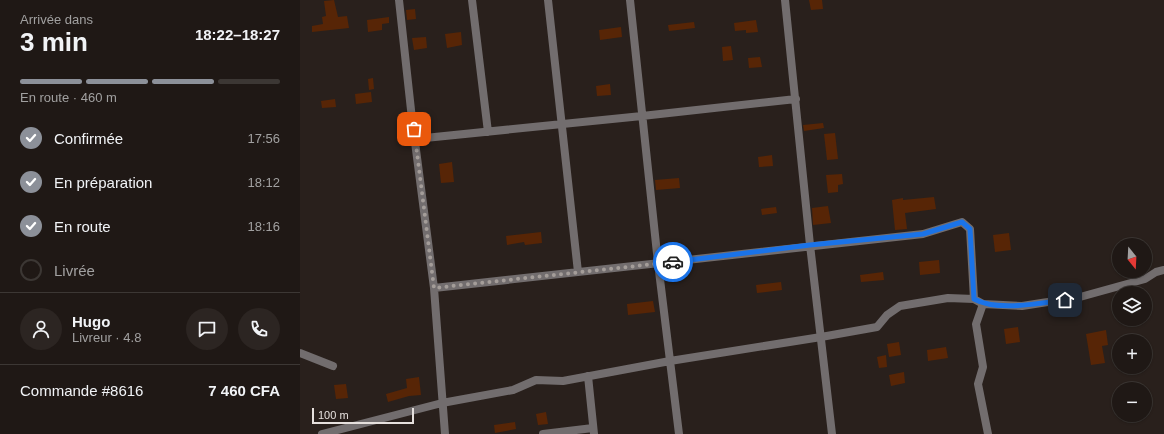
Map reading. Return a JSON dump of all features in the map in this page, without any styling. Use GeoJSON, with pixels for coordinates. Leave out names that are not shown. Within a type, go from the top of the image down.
{"type":"FeatureCollection","features":[{"type":"Feature","properties":{"kind":"street"},"geometry":{"type":"LineString","coordinates":[[399,0],[434,288],[444,434]]}},
{"type":"Feature","properties":{"kind":"street"},"geometry":{"type":"LineString","coordinates":[[472,0],[488,132]]}},
{"type":"Feature","properties":{"kind":"street"},"geometry":{"type":"LineString","coordinates":[[548,0],[578,272]]}},
{"type":"Feature","properties":{"kind":"street"},"geometry":{"type":"LineString","coordinates":[[630,0],[658,264],[679,434]]}},
{"type":"Feature","properties":{"kind":"street"},"geometry":{"type":"LineString","coordinates":[[785,0],[810,245],[832,434]]}},
{"type":"Feature","properties":{"kind":"street"},"geometry":{"type":"LineString","coordinates":[[415,139],[796,99]]}},
{"type":"Feature","properties":{"kind":"street"},"geometry":{"type":"LineString","coordinates":[[434,288],[658,264],[810,245],[923,234],[962,222],[970,229],[974,299]]}},
{"type":"Feature","properties":{"kind":"street"},"geometry":{"type":"LineString","coordinates":[[322,434],[442,403],[513,390],[536,380],[563,381],[670,361],[877,327],[887,315],[900,306],[948,298],[974,299],[983,304],[1022,306],[1080,297],[1145,279],[1156,272],[1164,270]]}},
{"type":"Feature","properties":{"kind":"street"},"geometry":{"type":"LineString","coordinates":[[983,304],[976,324],[983,366],[978,384],[988,434]]}},
{"type":"Feature","properties":{"kind":"street"},"geometry":{"type":"LineString","coordinates":[[300,353],[333,366]]}},
{"type":"Feature","properties":{"kind":"street"},"geometry":{"type":"LineString","coordinates":[[543,434],[594,431],[588,376]]}},
{"type":"Feature","properties":{"kind":"building"},"geometry":{"type":"Polygon","coordinates":[[[334,0],[338,17],[347,16],[349,28],[312,32],[312,26],[323,24],[322,17],[326,16],[324,1],[334,0]]]}},
{"type":"Feature","properties":{"kind":"building"},"geometry":{"type":"Polygon","coordinates":[[[809,0],[822,0],[823,9],[811,10],[809,0]]]}},
{"type":"Feature","properties":{"kind":"building"},"geometry":{"type":"Polygon","coordinates":[[[415,9],[416,19],[407,20],[406,10],[415,9]]]}},
{"type":"Feature","properties":{"kind":"building"},"geometry":{"type":"Polygon","coordinates":[[[389,17],[389,23],[382,24],[382,30],[368,32],[367,20],[389,17]]]}},
{"type":"Feature","properties":{"kind":"building"},"geometry":{"type":"Polygon","coordinates":[[[756,20],[758,32],[746,33],[746,30],[735,31],[734,23],[756,20]]]}},
{"type":"Feature","properties":{"kind":"building"},"geometry":{"type":"Polygon","coordinates":[[[694,22],[695,28],[669,31],[668,25],[694,22]]]}},
{"type":"Feature","properties":{"kind":"building"},"geometry":{"type":"Polygon","coordinates":[[[621,27],[622,37],[600,40],[599,30],[621,27]]]}},
{"type":"Feature","properties":{"kind":"building"},"geometry":{"type":"Polygon","coordinates":[[[461,32],[462,45],[447,48],[445,34],[461,32]]]}},
{"type":"Feature","properties":{"kind":"building"},"geometry":{"type":"Polygon","coordinates":[[[426,37],[427,48],[414,50],[412,38],[426,37]]]}},
{"type":"Feature","properties":{"kind":"building"},"geometry":{"type":"Polygon","coordinates":[[[731,46],[733,60],[723,61],[722,47],[731,46]]]}},
{"type":"Feature","properties":{"kind":"building"},"geometry":{"type":"Polygon","coordinates":[[[760,57],[762,67],[749,68],[748,58],[760,57]]]}},
{"type":"Feature","properties":{"kind":"building"},"geometry":{"type":"Polygon","coordinates":[[[373,78],[374,89],[369,90],[368,79],[373,78]]]}},
{"type":"Feature","properties":{"kind":"building"},"geometry":{"type":"Polygon","coordinates":[[[610,84],[611,95],[597,96],[596,86],[610,84]]]}},
{"type":"Feature","properties":{"kind":"building"},"geometry":{"type":"Polygon","coordinates":[[[371,92],[372,102],[356,104],[355,94],[371,92]]]}},
{"type":"Feature","properties":{"kind":"building"},"geometry":{"type":"Polygon","coordinates":[[[335,99],[336,107],[322,108],[321,101],[335,99]]]}},
{"type":"Feature","properties":{"kind":"building"},"geometry":{"type":"Polygon","coordinates":[[[823,123],[824,128],[804,131],[803,125],[823,123]]]}},
{"type":"Feature","properties":{"kind":"building"},"geometry":{"type":"Polygon","coordinates":[[[835,133],[838,159],[827,160],[824,134],[835,133]]]}},
{"type":"Feature","properties":{"kind":"building"},"geometry":{"type":"Polygon","coordinates":[[[772,155],[773,166],[759,167],[758,157],[772,155]]]}},
{"type":"Feature","properties":{"kind":"building"},"geometry":{"type":"Polygon","coordinates":[[[452,162],[454,182],[441,183],[439,164],[452,162]]]}},
{"type":"Feature","properties":{"kind":"building"},"geometry":{"type":"Polygon","coordinates":[[[842,174],[843,184],[838,185],[838,192],[828,193],[826,175],[842,174]]]}},
{"type":"Feature","properties":{"kind":"building"},"geometry":{"type":"Polygon","coordinates":[[[679,178],[680,188],[656,190],[655,180],[679,178]]]}},
{"type":"Feature","properties":{"kind":"building"},"geometry":{"type":"Polygon","coordinates":[[[934,197],[936,209],[905,213],[907,229],[895,230],[892,200],[903,198],[903,200],[934,197]]]}},
{"type":"Feature","properties":{"kind":"building"},"geometry":{"type":"Polygon","coordinates":[[[828,206],[831,223],[813,225],[812,208],[828,206]]]}},
{"type":"Feature","properties":{"kind":"building"},"geometry":{"type":"Polygon","coordinates":[[[776,207],[777,213],[762,215],[761,209],[776,207]]]}},
{"type":"Feature","properties":{"kind":"building"},"geometry":{"type":"Polygon","coordinates":[[[541,232],[542,243],[525,245],[524,242],[507,245],[506,236],[541,232]]]}},
{"type":"Feature","properties":{"kind":"building"},"geometry":{"type":"Polygon","coordinates":[[[1009,233],[1011,250],[995,252],[993,235],[1009,233]]]}},
{"type":"Feature","properties":{"kind":"building"},"geometry":{"type":"Polygon","coordinates":[[[939,260],[940,273],[920,275],[919,262],[939,260]]]}},
{"type":"Feature","properties":{"kind":"building"},"geometry":{"type":"Polygon","coordinates":[[[883,272],[884,280],[861,282],[860,275],[883,272]]]}},
{"type":"Feature","properties":{"kind":"building"},"geometry":{"type":"Polygon","coordinates":[[[781,282],[782,290],[757,293],[756,285],[781,282]]]}},
{"type":"Feature","properties":{"kind":"building"},"geometry":{"type":"Polygon","coordinates":[[[653,301],[655,312],[628,315],[627,304],[653,301]]]}},
{"type":"Feature","properties":{"kind":"building"},"geometry":{"type":"Polygon","coordinates":[[[1018,327],[1020,342],[1006,344],[1004,329],[1018,327]]]}},
{"type":"Feature","properties":{"kind":"building"},"geometry":{"type":"Polygon","coordinates":[[[1106,330],[1108,345],[1102,346],[1105,363],[1091,365],[1086,334],[1106,330]]]}},
{"type":"Feature","properties":{"kind":"building"},"geometry":{"type":"Polygon","coordinates":[[[899,342],[901,355],[889,357],[887,344],[899,342]]]}},
{"type":"Feature","properties":{"kind":"building"},"geometry":{"type":"Polygon","coordinates":[[[946,347],[948,358],[928,361],[927,350],[946,347]]]}},
{"type":"Feature","properties":{"kind":"building"},"geometry":{"type":"Polygon","coordinates":[[[886,355],[887,367],[879,368],[877,357],[886,355]]]}},
{"type":"Feature","properties":{"kind":"building"},"geometry":{"type":"Polygon","coordinates":[[[904,372],[905,383],[891,386],[889,375],[904,372]]]}},
{"type":"Feature","properties":{"kind":"building"},"geometry":{"type":"Polygon","coordinates":[[[419,377],[421,395],[409,396],[388,402],[386,394],[407,388],[406,379],[419,377]]]}},
{"type":"Feature","properties":{"kind":"building"},"geometry":{"type":"Polygon","coordinates":[[[346,384],[348,398],[336,399],[334,385],[346,384]]]}},
{"type":"Feature","properties":{"kind":"building"},"geometry":{"type":"Polygon","coordinates":[[[546,412],[548,424],[538,425],[536,414],[546,412]]]}},
{"type":"Feature","properties":{"kind":"building"},"geometry":{"type":"Polygon","coordinates":[[[515,422],[516,429],[495,433],[494,425],[515,422]]]}},
{"type":"Feature","properties":{"kind":"way so far"},"geometry":{"type":"LineString","coordinates":[[414,129],[434,288],[673,262]]}},
{"type":"Feature","properties":{"kind":"route"},"geometry":{"type":"LineString","coordinates":[[673,262],[810,245],[923,234],[962,222],[970,229],[974,299],[983,304],[1022,306],[1065,300]]}}]}
